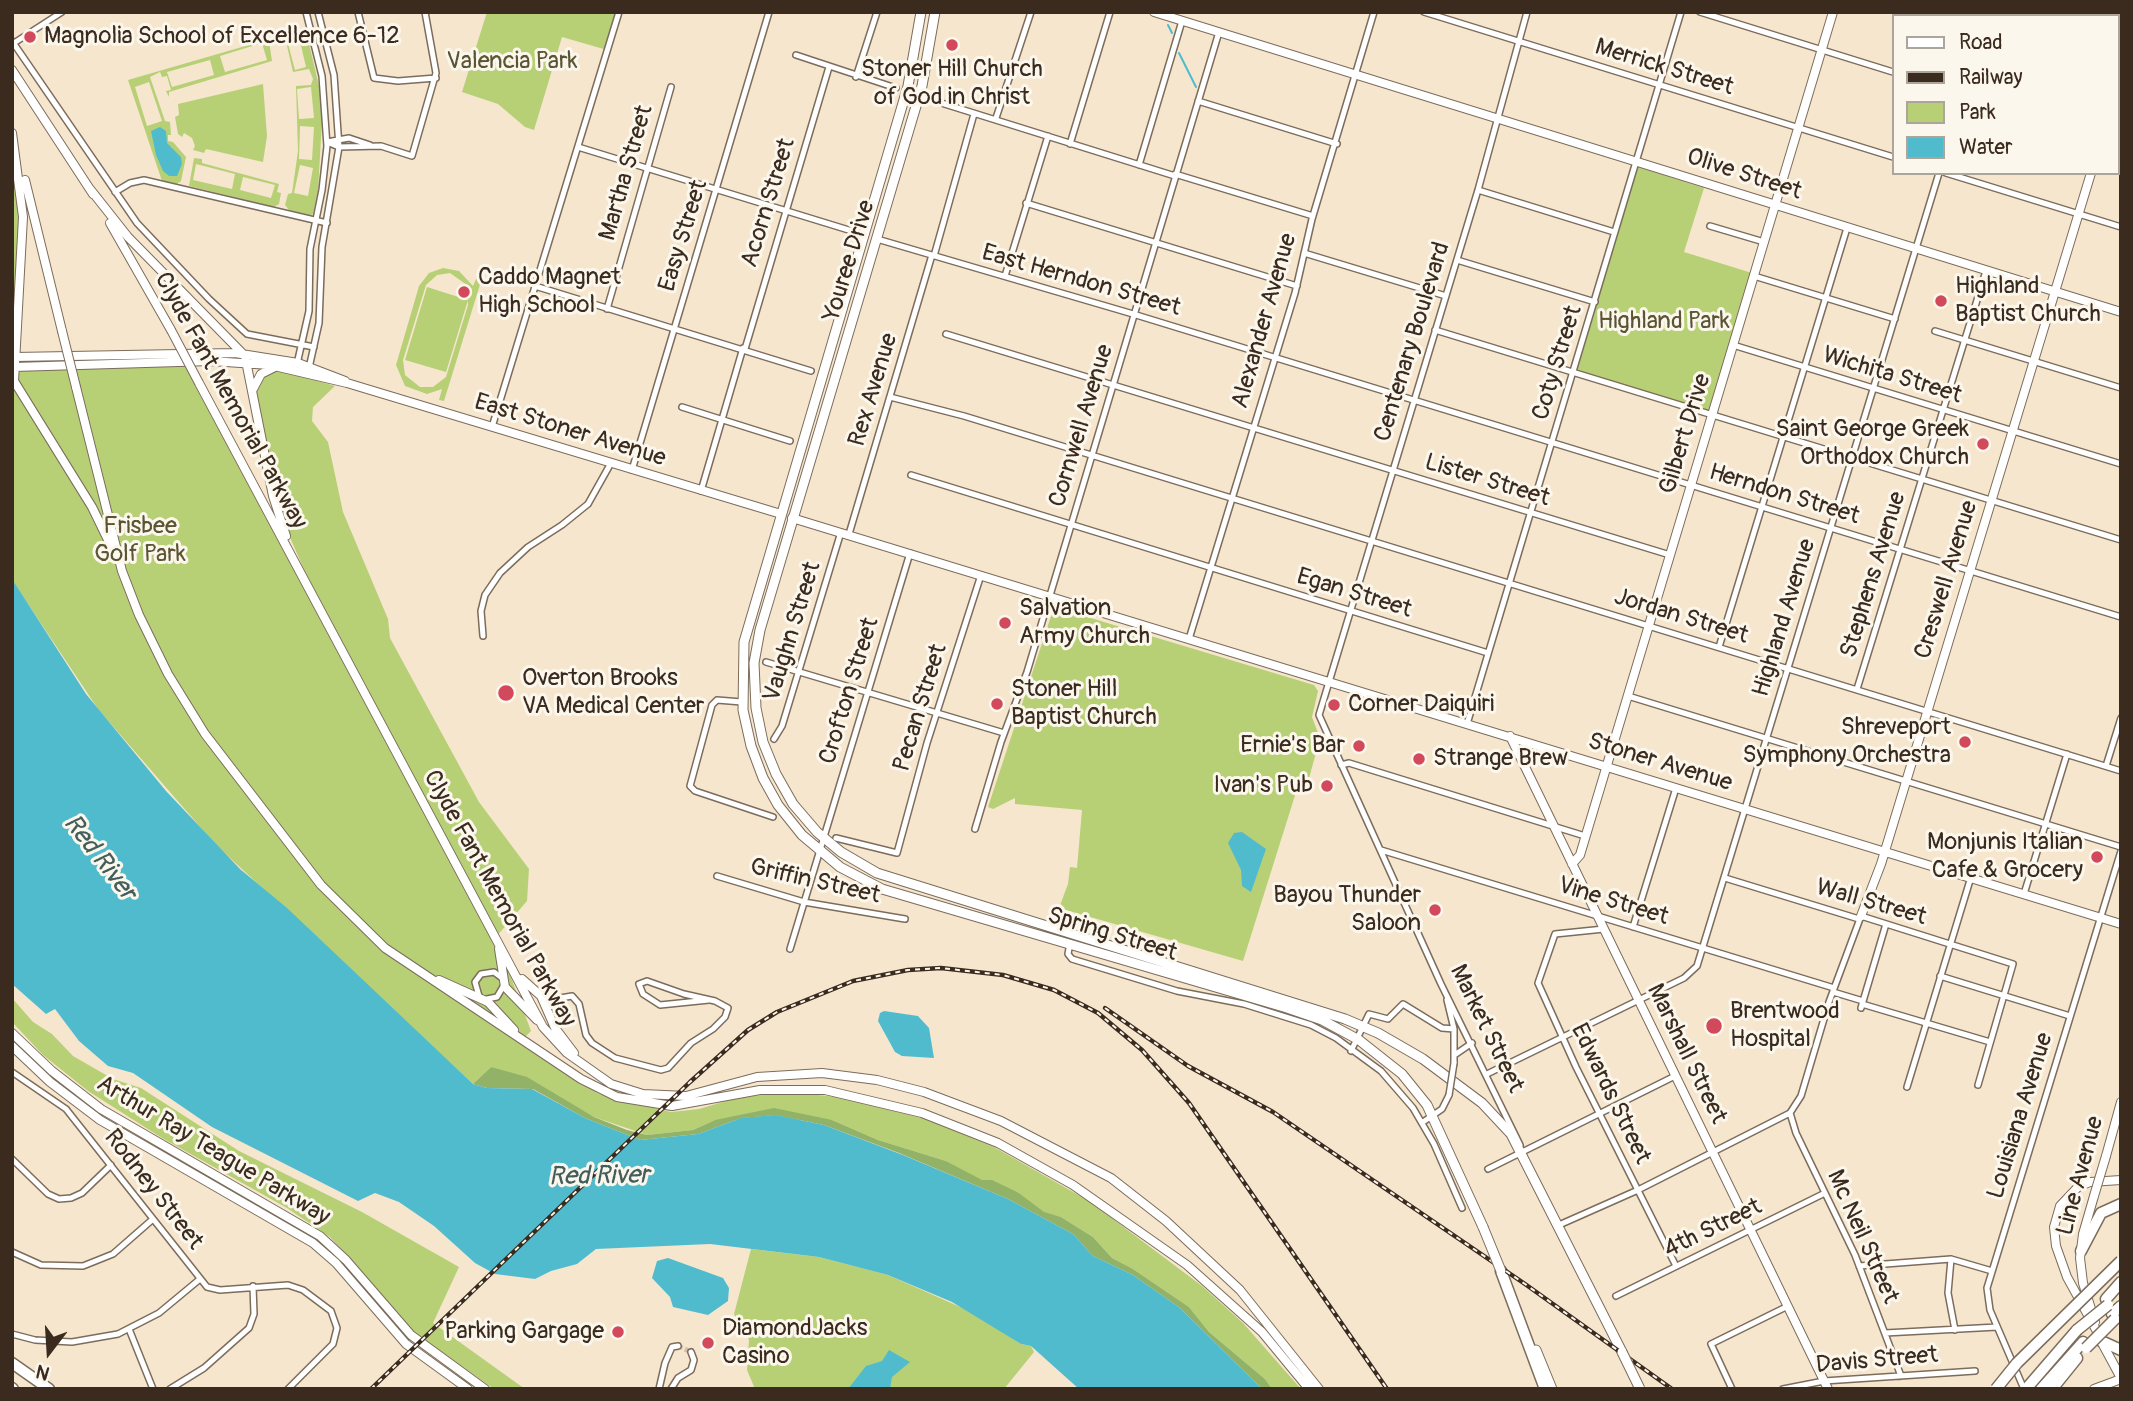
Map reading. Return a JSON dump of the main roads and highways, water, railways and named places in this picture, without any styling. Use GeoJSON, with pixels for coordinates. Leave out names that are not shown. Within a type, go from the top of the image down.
{"type":"FeatureCollection","features":[{"type":"Feature","properties":{"kind":"highway"},"geometry":{"type":"LineString","coordinates":[[2094,1196],[2116,1205]]}},
{"type":"Feature","properties":{"kind":"highway"},"geometry":{"type":"LineString","coordinates":[[2081,1251],[2101,1213],[2116,1205]]}},
{"type":"Feature","properties":{"kind":"highway"},"geometry":{"type":"LineString","coordinates":[[1996,1389],[2017,1363],[2121,1261]]}},
{"type":"Feature","properties":{"kind":"highway"},"geometry":{"type":"LineString","coordinates":[[1501,1271],[1545,1389]]}},
{"type":"Feature","properties":{"kind":"highway"},"geometry":{"type":"LineString","coordinates":[[2112,1310],[2121,1282]]}},
{"type":"Feature","properties":{"kind":"highway"},"geometry":{"type":"LineString","coordinates":[[2046,1388],[2112,1310],[2121,1294]]}},
{"type":"Feature","properties":{"kind":"highway"},"geometry":{"type":"LineString","coordinates":[[2025,1389],[2077,1330],[2090,1320],[2121,1306]]}},
{"type":"Feature","properties":{"kind":"highway"},"geometry":{"type":"LineString","coordinates":[[2100,1338],[2121,1350]]}},
{"type":"Feature","properties":{"kind":"highway"},"geometry":{"type":"LineString","coordinates":[[16,1366],[48,1389]]}},
{"type":"Feature","properties":{"kind":"main road","name":"Youree Drive"},"geometry":{"type":"LineString","coordinates":[[780,514],[912,74],[922,12]]}},
{"type":"Feature","properties":{"kind":"main road","name":"Youree Drive"},"geometry":{"type":"LineString","coordinates":[[792,518],[919,96],[935,12]]}},
{"type":"Feature","properties":{"kind":"main road"},"geometry":{"type":"LineString","coordinates":[[864,235],[877,239]]}},
{"type":"Feature","properties":{"kind":"main road"},"geometry":{"type":"LineString","coordinates":[[780,514],[792,518]]}},
{"type":"Feature","properties":{"kind":"main road","name":"Spring Street"},"geometry":{"type":"LineString","coordinates":[[780,514],[744,642],[742,702],[751,746],[763,778],[793,825],[820,851],[851,873],[892,892],[1072,939],[1365,1027],[1412,1052],[1482,1103],[1501,1122],[1522,1151]]}},
{"type":"Feature","properties":{"kind":"main road","name":"Spring Street"},"geometry":{"type":"LineString","coordinates":[[792,518],[756,648],[755,708],[763,742],[776,775],[793,804],[824,838],[858,863],[897,881],[1305,1014],[1359,1040],[1402,1074],[1433,1115],[1552,1389]]}},
{"type":"Feature","properties":{"kind":"main road","name":"Market Street"},"geometry":{"type":"LineString","coordinates":[[1522,1151],[1640,1389]]}},
{"type":"Feature","properties":{"kind":"water"},"geometry":{"type":"Polygon","coordinates":[[[160,127],[166,131],[167,143],[181,157],[182,164],[177,176],[169,176],[163,171],[156,155],[151,131],[160,127]]]}},
{"type":"Feature","properties":{"kind":"water","name":"Red River"},"geometry":{"type":"Polygon","coordinates":[[[12,579],[86,694],[166,791],[240,869],[287,908],[473,1084],[487,1088],[532,1089],[585,1118],[640,1140],[698,1134],[741,1118],[776,1115],[824,1125],[903,1155],[1008,1199],[1073,1234],[1093,1256],[1133,1275],[1180,1308],[1262,1389],[1079,1389],[1031,1346],[1021,1344],[952,1302],[888,1275],[819,1257],[710,1244],[596,1249],[577,1264],[551,1271],[535,1279],[495,1274],[475,1263],[434,1226],[399,1202],[375,1193],[358,1201],[212,1127],[133,1073],[108,1066],[79,1041],[55,1009],[46,1014],[12,984],[12,579]]]}},
{"type":"Feature","properties":{"kind":"water"},"geometry":{"type":"Polygon","coordinates":[[[1242,832],[1266,849],[1251,892],[1242,886],[1241,870],[1228,843],[1234,833],[1242,832]]]}},
{"type":"Feature","properties":{"kind":"water"},"geometry":{"type":"Polygon","coordinates":[[[884,1011],[918,1016],[929,1028],[934,1058],[902,1056],[895,1052],[878,1021],[880,1013],[884,1011]]]}},
{"type":"Feature","properties":{"kind":"water"},"geometry":{"type":"Polygon","coordinates":[[[668,1258],[723,1278],[729,1288],[728,1301],[708,1315],[673,1307],[670,1297],[652,1278],[657,1261],[668,1258]]]}},
{"type":"Feature","properties":{"kind":"water"},"geometry":{"type":"Polygon","coordinates":[[[889,1350],[910,1362],[892,1377],[890,1389],[848,1389],[866,1366],[882,1361],[889,1350]]]}},
{"type":"Feature","properties":{"kind":"waterway"},"geometry":{"type":"LineString","coordinates":[[1168,25],[1172,33]]}},
{"type":"Feature","properties":{"kind":"waterway"},"geometry":{"type":"LineString","coordinates":[[1179,53],[1196,87]]}},
{"type":"Feature","properties":{"kind":"tunnel"},"geometry":{"type":"LineString","coordinates":[[678,1346],[691,1352]]}},
{"type":"Feature","properties":{"kind":"railway"},"geometry":{"type":"LineString","coordinates":[[371,1389],[690,1082],[748,1030],[777,1012],[853,981],[908,970],[941,968],[1003,975],[1054,990],[1098,1013],[1142,1050],[1189,1103],[1387,1389]]}},
{"type":"Feature","properties":{"kind":"railway"},"geometry":{"type":"LineString","coordinates":[[1105,1008],[1188,1066],[1273,1112],[1525,1284],[1672,1389]]}},
{"type":"Feature","properties":{"kind":"place","name":"Magnolia School of Excellence 6-12"},"geometry":{"type":"Point","coordinates":[30,37]}},
{"type":"Feature","properties":{"kind":"place","name":"Stoner Hill Church of God in Christ"},"geometry":{"type":"Point","coordinates":[952,45]}},
{"type":"Feature","properties":{"kind":"place","name":"Caddo Magnet High School"},"geometry":{"type":"Point","coordinates":[464,292]}},
{"type":"Feature","properties":{"kind":"place","name":"Highland Baptist Church"},"geometry":{"type":"Point","coordinates":[1941,301]}},
{"type":"Feature","properties":{"kind":"place","name":"Saint George Greek Orthodox Church"},"geometry":{"type":"Point","coordinates":[1983,444]}},
{"type":"Feature","properties":{"kind":"place","name":"Salvation Army Church"},"geometry":{"type":"Point","coordinates":[1005,623]}},
{"type":"Feature","properties":{"kind":"place","name":"Overton Brooks VA Medical Center"},"geometry":{"type":"Point","coordinates":[506,693]}},
{"type":"Feature","properties":{"kind":"place","name":"Stoner Hill Baptist Church"},"geometry":{"type":"Point","coordinates":[997,704]}},
{"type":"Feature","properties":{"kind":"place","name":"Corner Daiquiri"},"geometry":{"type":"Point","coordinates":[1334,705]}},
{"type":"Feature","properties":{"kind":"place","name":"Shreveport Symphony Orchestra"},"geometry":{"type":"Point","coordinates":[1965,742]}},
{"type":"Feature","properties":{"kind":"place","name":"Ernie's Bar"},"geometry":{"type":"Point","coordinates":[1359,746]}},
{"type":"Feature","properties":{"kind":"place","name":"Strange Brew"},"geometry":{"type":"Point","coordinates":[1419,759]}},
{"type":"Feature","properties":{"kind":"place","name":"Ivan's Pub"},"geometry":{"type":"Point","coordinates":[1327,786]}},
{"type":"Feature","properties":{"kind":"place","name":"Monjunis Italian Cafe & Grocery"},"geometry":{"type":"Point","coordinates":[2097,857]}},
{"type":"Feature","properties":{"kind":"place","name":"Bayou Thunder Saloon"},"geometry":{"type":"Point","coordinates":[1435,910]}},
{"type":"Feature","properties":{"kind":"place","name":"Brentwood Hospital"},"geometry":{"type":"Point","coordinates":[1714,1026]}},
{"type":"Feature","properties":{"kind":"place","name":"Parking Gargage"},"geometry":{"type":"Point","coordinates":[618,1332]}},
{"type":"Feature","properties":{"kind":"place","name":"DiamondJacks Casino"},"geometry":{"type":"Point","coordinates":[708,1343]}},
{"type":"Feature","properties":{"kind":"park label","name":"Valencia Park"},"geometry":{"type":"Point","coordinates":[512,62]}},
{"type":"Feature","properties":{"kind":"park label","name":"Highland Park"},"geometry":{"type":"Point","coordinates":[1664,322]}},
{"type":"Feature","properties":{"kind":"park label","name":"Frisbee Golf Park"},"geometry":{"type":"Point","coordinates":[140,541]}}]}
